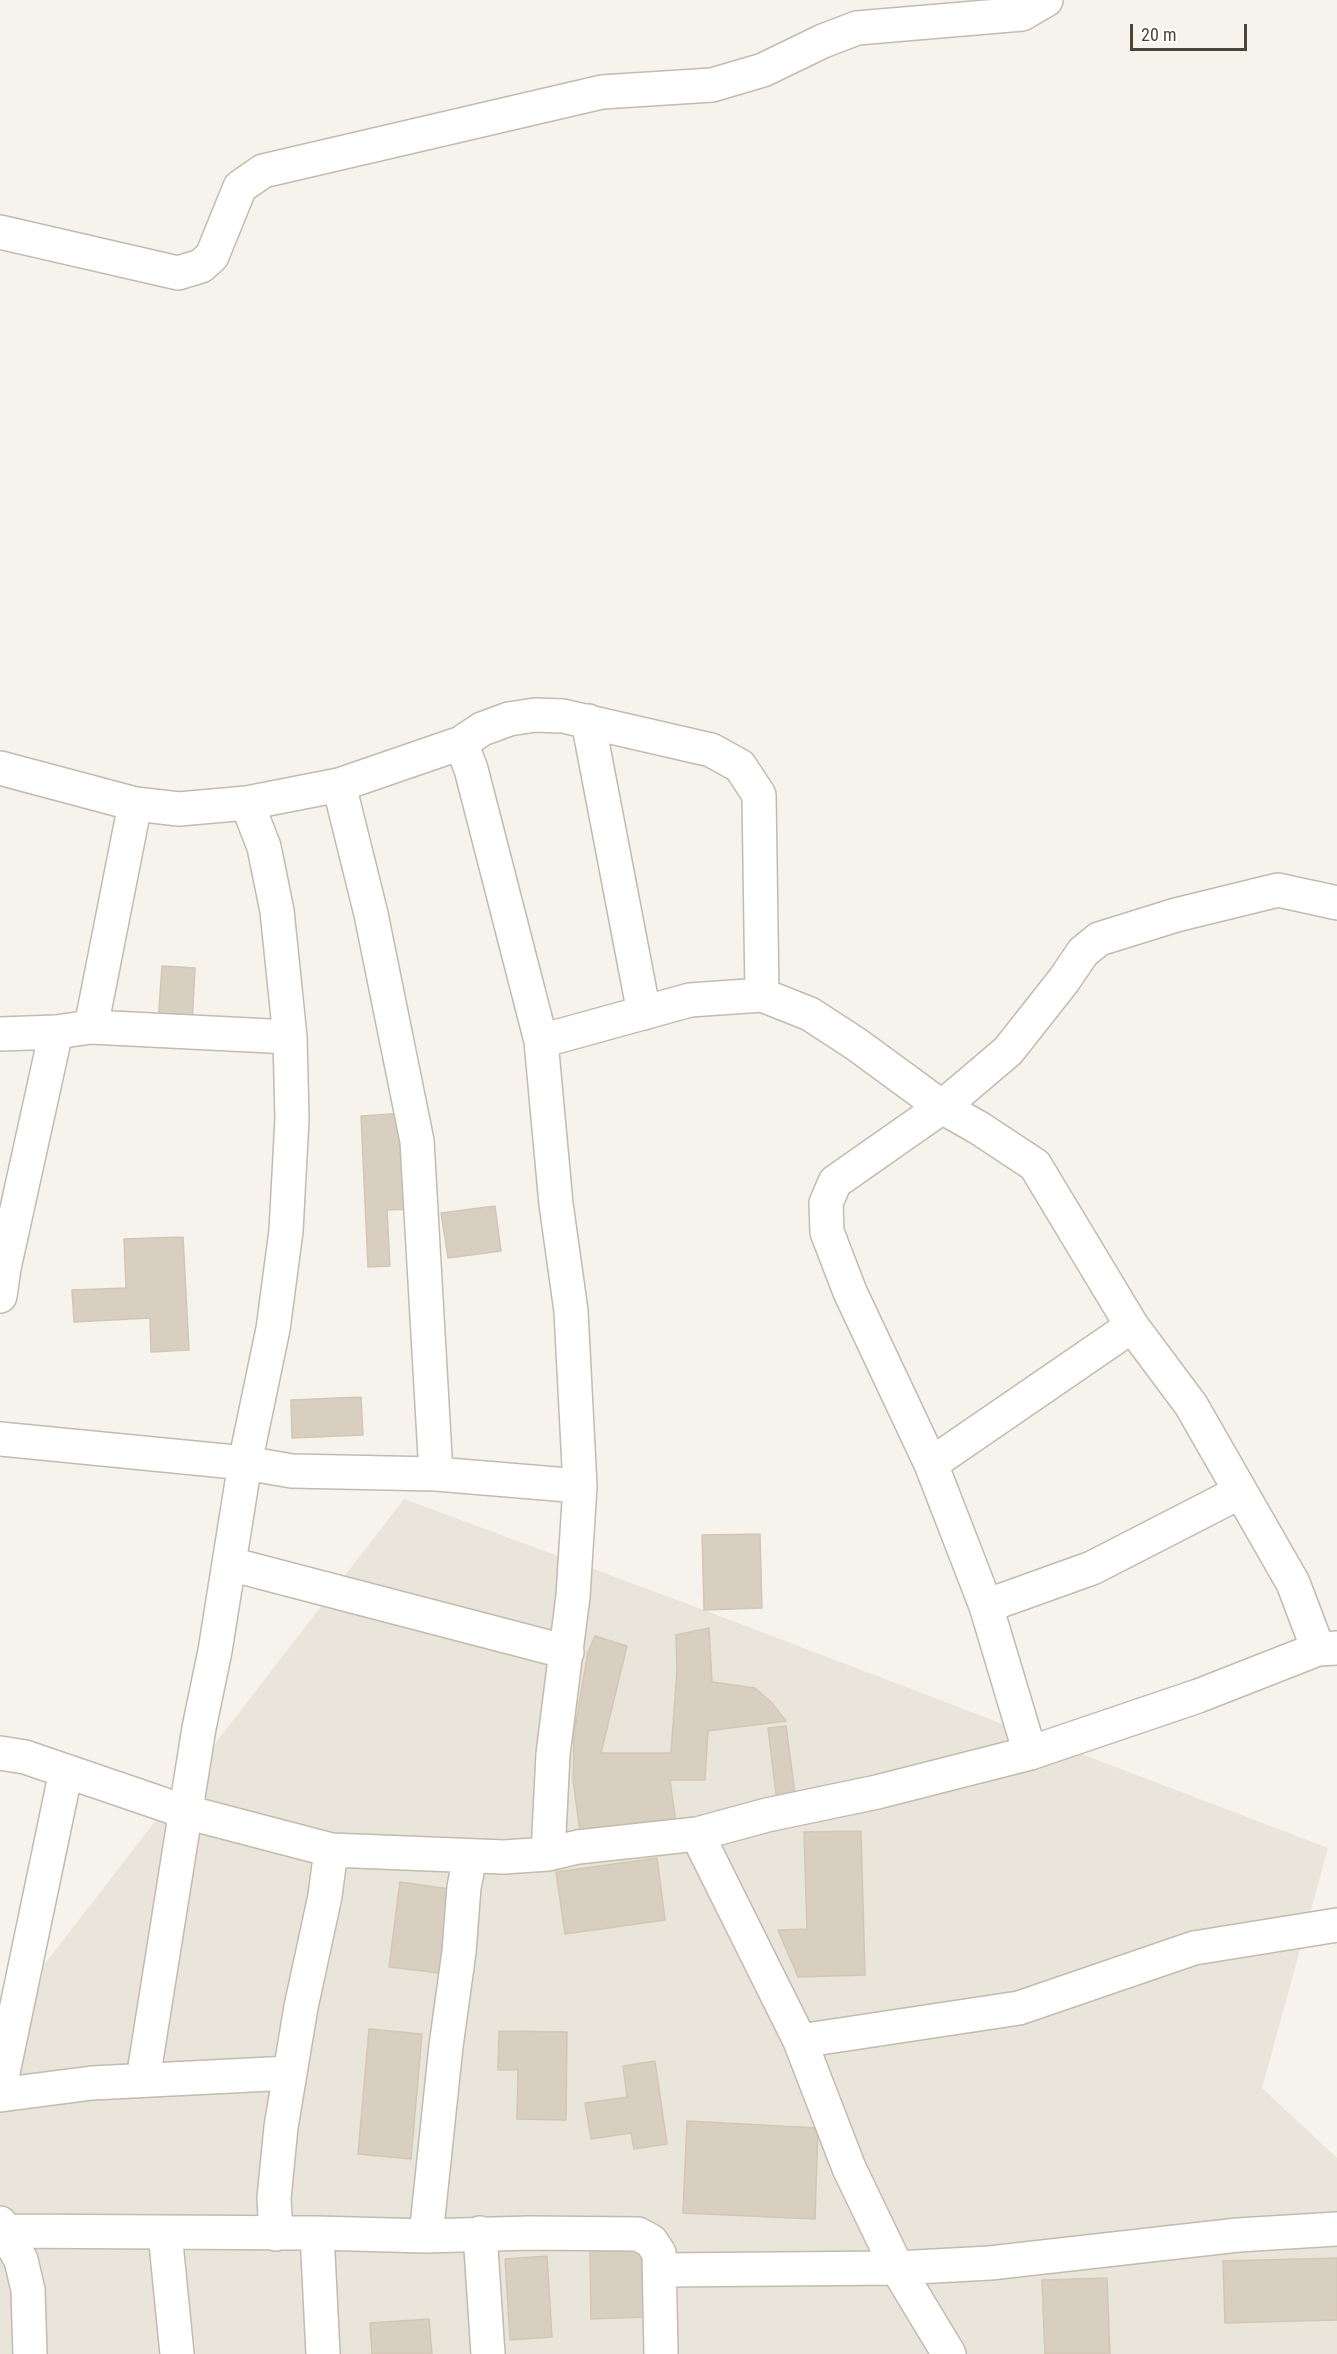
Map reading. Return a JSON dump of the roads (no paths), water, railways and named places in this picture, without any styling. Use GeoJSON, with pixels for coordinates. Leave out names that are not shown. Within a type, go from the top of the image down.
{"type":"FeatureCollection","features":[{"type":"Feature","properties":{"kind":"street"},"geometry":{"type":"LineString","coordinates":[[0,232],[178,273],[201,266],[212,256],[240,187],[263,171],[602,92],[712,85],[763,70],[823,41],[857,28],[1022,14],[1046,0]]}},
{"type":"Feature","properties":{"kind":"street"},"geometry":{"type":"LineString","coordinates":[[0,768],[135,804],[178,809],[248,804],[339,785],[461,743],[482,729],[508,719],[544,715],[588,721],[711,750],[740,766],[759,795],[762,995]]}},
{"type":"Feature","properties":{"kind":"street"},"geometry":{"type":"LineString","coordinates":[[588,721],[644,1013]]}},
{"type":"Feature","properties":{"kind":"street"},"geometry":{"type":"LineString","coordinates":[[461,743],[471,769],[541,1041],[556,1204],[571,1311],[580,1486],[573,1596],[553,1754],[548,1854]]}},
{"type":"Feature","properties":{"kind":"street"},"geometry":{"type":"LineString","coordinates":[[339,785],[371,914],[417,1141],[436,1474]]}},
{"type":"Feature","properties":{"kind":"street"},"geometry":{"type":"LineString","coordinates":[[92,1028],[135,804]]}},
{"type":"Feature","properties":{"kind":"street"},"geometry":{"type":"LineString","coordinates":[[143,2079],[199,1728],[230,1564],[245,1463],[273,1329],[286,1231],[292,1119],[290,1037],[278,911],[264,847],[248,804]]}},
{"type":"Feature","properties":{"kind":"street"},"geometry":{"type":"LineString","coordinates":[[1030,1753],[986,1606],[931,1464],[850,1292],[827,1232],[826,1203],[835,1182],[942,1107],[1008,1051],[1083,952],[1099,939],[1176,915],[1278,890],[1337,903]]}},
{"type":"Feature","properties":{"kind":"street"},"geometry":{"type":"LineString","coordinates":[[0,1753],[25,1757],[186,1812],[331,1850],[470,1857],[548,1854],[578,1846],[697,1834],[766,1815],[877,1792],[1030,1753],[1198,1696],[1328,1648],[1191,1405],[1132,1326],[1035,1165],[942,1107],[810,1014],[762,995],[690,1000],[541,1041]]}},
{"type":"Feature","properties":{"kind":"street"},"geometry":{"type":"LineString","coordinates":[[0,1034],[92,1028],[290,1037]]}},
{"type":"Feature","properties":{"kind":"street"},"geometry":{"type":"LineString","coordinates":[[0,1296],[6,1257],[56,1032]]}},
{"type":"Feature","properties":{"kind":"street"},"geometry":{"type":"LineString","coordinates":[[931,1464],[1132,1326]]}},
{"type":"Feature","properties":{"kind":"street"},"geometry":{"type":"LineString","coordinates":[[0,1439],[245,1463],[292,1471],[436,1474],[580,1486]]}},
{"type":"Feature","properties":{"kind":"street"},"geometry":{"type":"LineString","coordinates":[[986,1606],[1092,1568],[1240,1492]]}},
{"type":"Feature","properties":{"kind":"street"},"geometry":{"type":"LineString","coordinates":[[230,1564],[567,1652]]}},
{"type":"Feature","properties":{"kind":"street"},"geometry":{"type":"LineString","coordinates":[[0,2087],[66,1771]]}},
{"type":"Feature","properties":{"kind":"street"},"geometry":{"type":"LineString","coordinates":[[697,1834],[800,2041],[849,2168],[897,2268],[949,2354]]}},
{"type":"Feature","properties":{"kind":"street"},"geometry":{"type":"LineString","coordinates":[[276,2234],[274,2198],[281,2127],[301,2007],[325,1896],[331,1850]]}},
{"type":"Feature","properties":{"kind":"street"},"geometry":{"type":"LineString","coordinates":[[426,2236],[446,2046],[459,1952],[464,1887],[470,1857]]}},
{"type":"Feature","properties":{"kind":"street"},"geometry":{"type":"LineString","coordinates":[[800,2041],[1019,2007],[1194,1948],[1337,1925]]}},
{"type":"Feature","properties":{"kind":"street"},"geometry":{"type":"LineString","coordinates":[[0,2095],[143,2079],[290,2073]]}},
{"type":"Feature","properties":{"kind":"street"},"geometry":{"type":"LineString","coordinates":[[2,2227],[165,2233],[426,2236],[480,2233],[638,2234],[651,2241],[659,2253],[661,2354]]}},
{"type":"Feature","properties":{"kind":"street"},"geometry":{"type":"LineString","coordinates":[[2,2227],[21,2260],[28,2290],[30,2354]]}},
{"type":"Feature","properties":{"kind":"street"},"geometry":{"type":"LineString","coordinates":[[660,2270],[897,2268],[990,2263],[1238,2235],[1337,2229]]}},
{"type":"Feature","properties":{"kind":"street"},"geometry":{"type":"LineString","coordinates":[[165,2233],[177,2354]]}},
{"type":"Feature","properties":{"kind":"street"},"geometry":{"type":"LineString","coordinates":[[317,2233],[323,2354]]}},
{"type":"Feature","properties":{"kind":"street"},"geometry":{"type":"LineString","coordinates":[[480,2233],[488,2354]]}}]}
